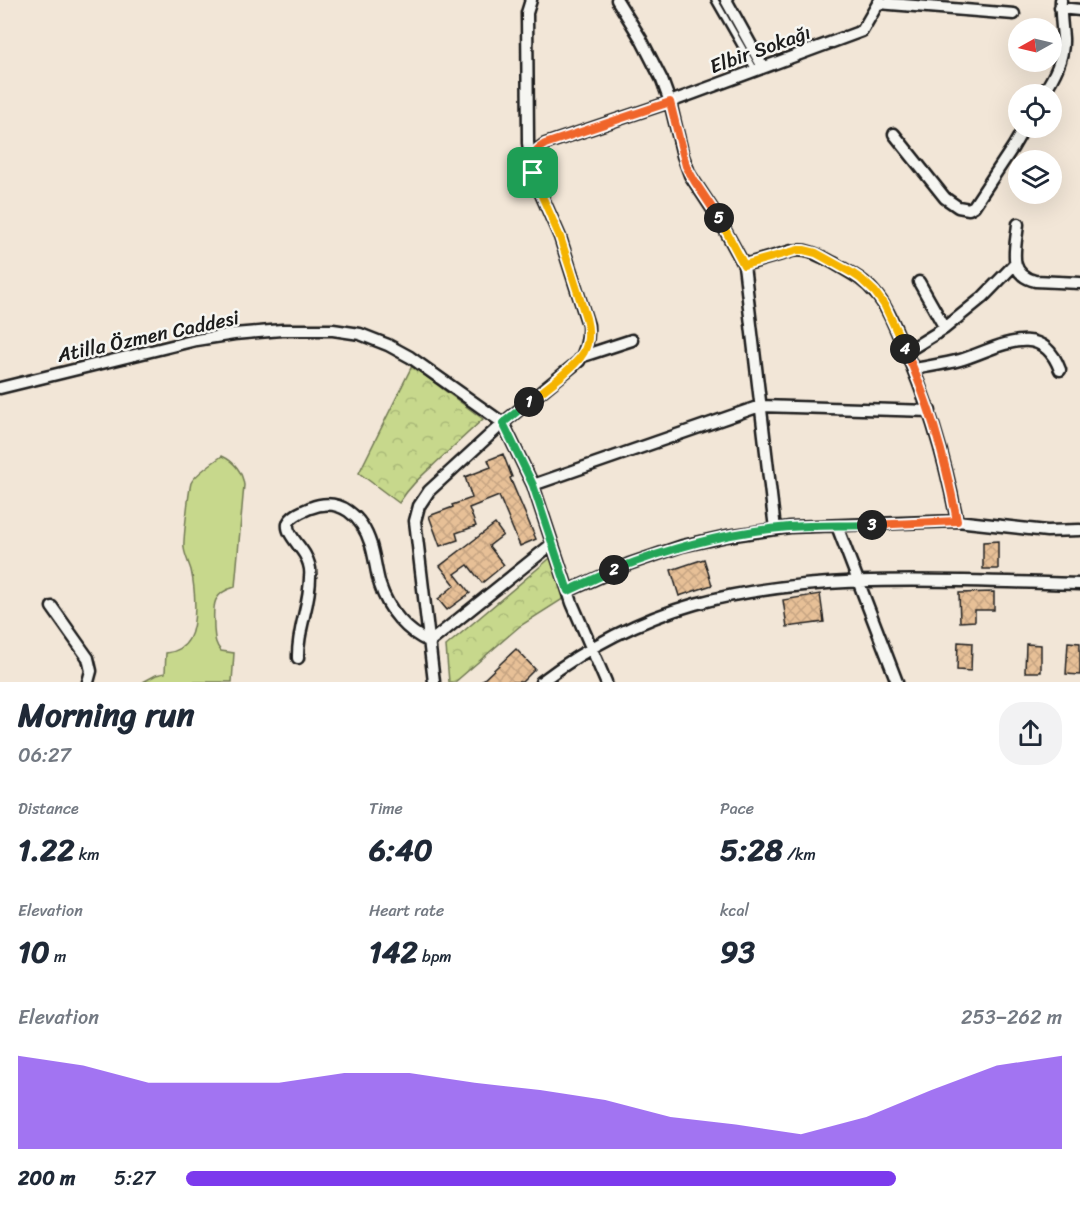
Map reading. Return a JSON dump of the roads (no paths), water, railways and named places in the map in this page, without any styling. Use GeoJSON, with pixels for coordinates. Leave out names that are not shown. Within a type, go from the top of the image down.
{"type":"FeatureCollection","features":[{"type":"Feature","properties":{"kind":"street"},"geometry":{"type":"LineString","coordinates":[[434,682],[415,521],[419,506],[429,491],[503,423],[579,361],[588,338],[588,325],[560,237],[537,185],[531,163],[528,143],[527,13],[531,0]]}},
{"type":"Feature","properties":{"kind":"street"},"geometry":{"type":"LineString","coordinates":[[617,0],[646,49],[670,102],[686,166],[744,265],[775,529]]}},
{"type":"Feature","properties":{"kind":"street"},"geometry":{"type":"LineString","coordinates":[[726,0],[759,68]]}},
{"type":"Feature","properties":{"kind":"street"},"geometry":{"type":"LineString","coordinates":[[879,2],[969,5],[1014,14]]}},
{"type":"Feature","properties":{"kind":"street","name":"Elbir Sokağı"},"geometry":{"type":"LineString","coordinates":[[531,163],[537,150],[545,144],[670,102],[862,30],[879,2]]}},
{"type":"Feature","properties":{"kind":"street"},"geometry":{"type":"LineString","coordinates":[[1049,84],[1058,68],[1062,52],[1061,4],[1080,10]]}},
{"type":"Feature","properties":{"kind":"street"},"geometry":{"type":"LineString","coordinates":[[894,134],[945,198],[958,207],[969,209],[974,206],[1018,138]]}},
{"type":"Feature","properties":{"kind":"street"},"geometry":{"type":"LineString","coordinates":[[906,352],[945,328],[983,297],[1014,265],[1018,224]]}},
{"type":"Feature","properties":{"kind":"street"},"geometry":{"type":"LineString","coordinates":[[744,265],[804,250],[816,253],[852,273],[875,292],[885,306],[914,369],[930,411],[957,521]]}},
{"type":"Feature","properties":{"kind":"street"},"geometry":{"type":"LineString","coordinates":[[1014,265],[1020,274],[1030,280],[1080,283]]}},
{"type":"Feature","properties":{"kind":"street"},"geometry":{"type":"LineString","coordinates":[[919,282],[945,328]]}},
{"type":"Feature","properties":{"kind":"street","name":"Atilla Özmen Caddesi"},"geometry":{"type":"LineString","coordinates":[[0,388],[208,337],[247,332],[333,330],[360,334],[399,351],[503,423],[533,485],[568,591],[606,682]]}},
{"type":"Feature","properties":{"kind":"street"},"geometry":{"type":"LineString","coordinates":[[582,356],[632,340]]}},
{"type":"Feature","properties":{"kind":"street"},"geometry":{"type":"LineString","coordinates":[[914,369],[960,360],[1009,342],[1024,340],[1046,349],[1054,358],[1059,370]]}},
{"type":"Feature","properties":{"kind":"street"},"geometry":{"type":"LineString","coordinates":[[533,485],[760,406],[930,411]]}},
{"type":"Feature","properties":{"kind":"street"},"geometry":{"type":"LineString","coordinates":[[298,658],[298,637],[307,602],[310,570],[305,554],[290,534],[288,526],[290,520],[300,513],[322,504],[341,506],[359,522],[369,539],[380,586],[388,602],[410,631],[430,642]]}},
{"type":"Feature","properties":{"kind":"street"},"geometry":{"type":"LineString","coordinates":[[568,591],[629,564],[676,548],[716,538],[790,527],[957,521],[1047,531],[1080,530]]}},
{"type":"Feature","properties":{"kind":"street"},"geometry":{"type":"LineString","coordinates":[[837,526],[897,682]]}},
{"type":"Feature","properties":{"kind":"street"},"geometry":{"type":"LineString","coordinates":[[430,642],[552,544]]}},
{"type":"Feature","properties":{"kind":"street"},"geometry":{"type":"LineString","coordinates":[[541,682],[591,648],[651,619],[716,599],[779,588],[858,582],[1080,584]]}},
{"type":"Feature","properties":{"kind":"street"},"geometry":{"type":"LineString","coordinates":[[52,606],[88,658],[91,671],[87,682]]}},
{"type":"Feature","properties":{"kind":"lane"},"geometry":{"type":"LineString","coordinates":[[715,0],[759,68]]}}]}
